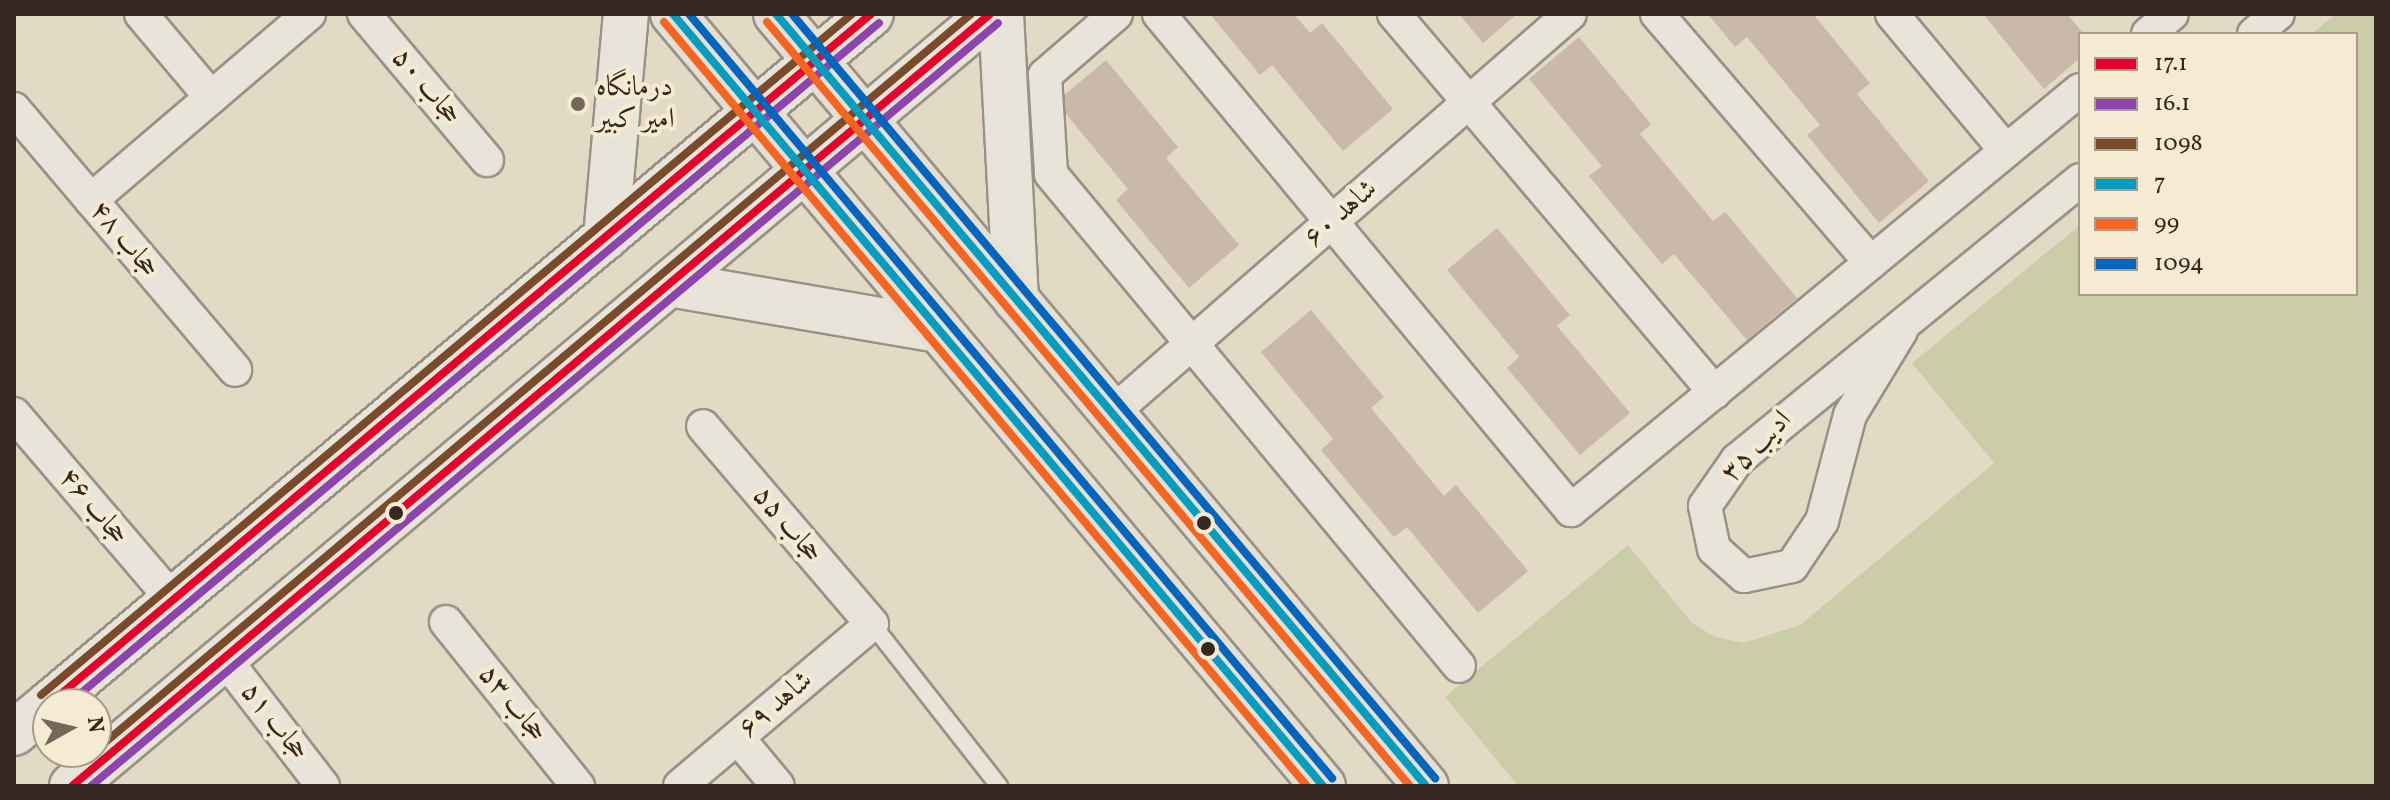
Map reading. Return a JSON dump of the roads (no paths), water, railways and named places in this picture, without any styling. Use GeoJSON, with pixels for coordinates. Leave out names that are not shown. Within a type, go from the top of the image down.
{"type":"FeatureCollection","features":[{"type":"Feature","properties":{"kind":"main road"},"geometry":{"type":"LineString","coordinates":[[606,237],[626,14]]}},
{"type":"Feature","properties":{"kind":"main road"},"geometry":{"type":"LineString","coordinates":[[673,14],[1323,786]]}},
{"type":"Feature","properties":{"kind":"main road"},"geometry":{"type":"LineString","coordinates":[[776,14],[1426,786]]}},
{"type":"Feature","properties":{"kind":"main road"},"geometry":{"type":"LineString","coordinates":[[67,688],[871,14]]}},
{"type":"Feature","properties":{"kind":"main road"},"geometry":{"type":"LineString","coordinates":[[72,786],[990,14]]}},
{"type":"Feature","properties":{"kind":"main road"},"geometry":{"type":"LineString","coordinates":[[1001,14],[1016,300]]}},
{"type":"Feature","properties":{"kind":"main road"},"geometry":{"type":"LineString","coordinates":[[669,284],[939,330]]}},
{"type":"Feature","properties":{"kind":"main road"},"geometry":{"type":"LineString","coordinates":[[14,733],[32,718]]}},
{"type":"Feature","properties":{"kind":"street"},"geometry":{"type":"LineString","coordinates":[[141,14],[211,97]]}},
{"type":"Feature","properties":{"kind":"street"},"geometry":{"type":"LineString","coordinates":[[91,200],[309,14]]}},
{"type":"Feature","properties":{"kind":"street","name":"حجاب ۵۰"},"geometry":{"type":"LineString","coordinates":[[364,14],[487,160]]}},
{"type":"Feature","properties":{"kind":"street"},"geometry":{"type":"LineString","coordinates":[[1116,14],[1045,75],[1051,174],[1194,342],[1459,666]]}},
{"type":"Feature","properties":{"kind":"street"},"geometry":{"type":"LineString","coordinates":[[1159,14],[1571,510],[2078,92]]}},
{"type":"Feature","properties":{"kind":"street"},"geometry":{"type":"LineString","coordinates":[[1394,14],[1715,392]]}},
{"type":"Feature","properties":{"kind":"street","name":"شاهد ۶۰"},"geometry":{"type":"LineString","coordinates":[[1112,413],[1570,14]]}},
{"type":"Feature","properties":{"kind":"street"},"geometry":{"type":"LineString","coordinates":[[1657,14],[1871,263]]}},
{"type":"Feature","properties":{"kind":"street"},"geometry":{"type":"LineString","coordinates":[[1892,14],[2006,151]]}},
{"type":"Feature","properties":{"kind":"street"},"geometry":{"type":"LineString","coordinates":[[2256,32],[2278,14]]}},
{"type":"Feature","properties":{"kind":"street","name":"حجاب ۴۸"},"geometry":{"type":"LineString","coordinates":[[14,109],[235,370]]}},
{"type":"Feature","properties":{"kind":"street","name":"ادیب ۳۵"},"geometry":{"type":"LineString","coordinates":[[1901,331],[1850,415],[1822,521],[1792,566],[1744,576],[1714,549],[1705,506],[1737,460],[1798,404],[1901,331],[2078,182]]}},
{"type":"Feature","properties":{"kind":"street","name":"حجاب ۴۶"},"geometry":{"type":"LineString","coordinates":[[14,414],[173,600]]}},
{"type":"Feature","properties":{"kind":"street","name":"حجاب ۵۵"},"geometry":{"type":"LineString","coordinates":[[703,426],[872,624]]}},
{"type":"Feature","properties":{"kind":"street","name":"حجاب ۵۳"},"geometry":{"type":"LineString","coordinates":[[446,622],[578,786]]}},
{"type":"Feature","properties":{"kind":"street","name":"شاهد ۶۹"},"geometry":{"type":"LineString","coordinates":[[680,786],[872,624]]}},
{"type":"Feature","properties":{"kind":"street","name":"حجاب ۵۱"},"geometry":{"type":"LineString","coordinates":[[224,658],[323,786]]}},
{"type":"Feature","properties":{"kind":"street"},"geometry":{"type":"LineString","coordinates":[[738,738],[778,786]]}},
{"type":"Feature","properties":{"kind":"lane"},"geometry":{"type":"LineString","coordinates":[[872,624],[999,786]]}},
{"type":"Feature","properties":{"kind":"place","name":"درمانگاه امیر کبیر"},"geometry":{"type":"Point","coordinates":[578,104]}}]}
